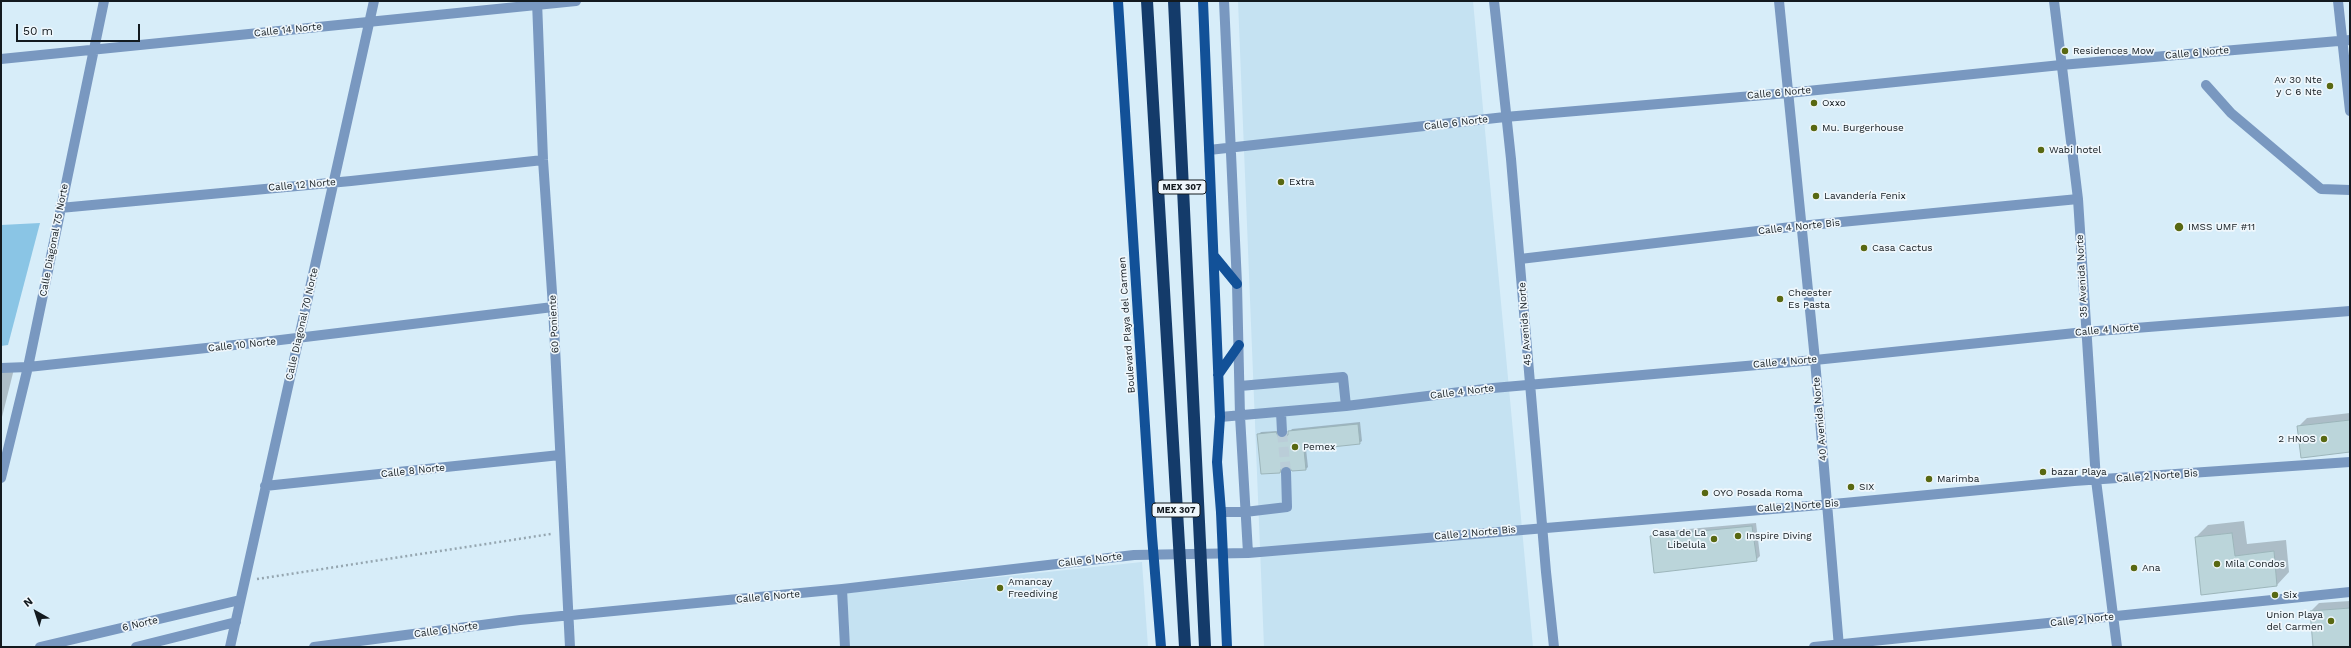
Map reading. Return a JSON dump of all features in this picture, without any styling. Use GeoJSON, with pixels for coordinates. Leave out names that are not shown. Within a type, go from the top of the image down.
{"type":"FeatureCollection","features":[{"type":"Feature","properties":{"kind":"highway","name":"MEX 307"},"geometry":{"type":"LineString","coordinates":[[1147,1],[1167,373],[1185,647]]}},
{"type":"Feature","properties":{"kind":"highway","name":"MEX 307"},"geometry":{"type":"LineString","coordinates":[[1174,1],[1205,647]]}},
{"type":"Feature","properties":{"kind":"main road","name":"Boulevard Playa del Carmen"},"geometry":{"type":"LineString","coordinates":[[1118,1],[1161,647]]}},
{"type":"Feature","properties":{"kind":"main road"},"geometry":{"type":"LineString","coordinates":[[1203,1],[1220,417],[1217,462],[1221,512],[1227,647]]}},
{"type":"Feature","properties":{"kind":"main road"},"geometry":{"type":"LineString","coordinates":[[1214,256],[1237,284]]}},
{"type":"Feature","properties":{"kind":"main road"},"geometry":{"type":"LineString","coordinates":[[1218,375],[1239,346]]}},
{"type":"Feature","properties":{"kind":"street","name":"Calle Diagonal 75 Norte"},"geometry":{"type":"LineString","coordinates":[[1,478],[28,367],[104,1]]}},
{"type":"Feature","properties":{"kind":"street","name":"Calle Diagonal 70 Norte"},"geometry":{"type":"LineString","coordinates":[[230,647],[374,1]]}},
{"type":"Feature","properties":{"kind":"street","name":"Calle 14 Norte"},"geometry":{"type":"LineString","coordinates":[[1,59],[537,3],[576,1]]}},
{"type":"Feature","properties":{"kind":"street"},"geometry":{"type":"LineString","coordinates":[[1224,1],[1237,284],[1240,416],[1248,553]]}},
{"type":"Feature","properties":{"kind":"street","name":"45 Avenida Norte"},"geometry":{"type":"LineString","coordinates":[[1494,1],[1505,117],[1511,159],[1542,528],[1554,647]]}},
{"type":"Feature","properties":{"kind":"street","name":"40 Avenida Norte"},"geometry":{"type":"LineString","coordinates":[[1779,1],[1800,226],[1815,360],[1838,646]]}},
{"type":"Feature","properties":{"kind":"street","name":"35 Avenida Norte"},"geometry":{"type":"LineString","coordinates":[[2054,1],[2078,199],[2085,332],[2096,480],[2118,647]]}},
{"type":"Feature","properties":{"kind":"street"},"geometry":{"type":"LineString","coordinates":[[2338,1],[2346,41],[2350,111]]}},
{"type":"Feature","properties":{"kind":"street","name":"60 Poniente"},"geometry":{"type":"LineString","coordinates":[[537,3],[543,160],[553,307],[570,647]]}},
{"type":"Feature","properties":{"kind":"street","name":"Calle 6 Norte"},"geometry":{"type":"LineString","coordinates":[[1208,150],[1245,148],[1505,117],[1788,92],[2061,65],[2346,41]]}},
{"type":"Feature","properties":{"kind":"street"},"geometry":{"type":"LineString","coordinates":[[2206,85],[2231,114],[2321,189],[2350,190]]}},
{"type":"Feature","properties":{"kind":"street","name":"Calle 12 Norte"},"geometry":{"type":"LineString","coordinates":[[60,208],[334,182],[543,160]]}},
{"type":"Feature","properties":{"kind":"street","name":"Calle 4 Norte Bis"},"geometry":{"type":"LineString","coordinates":[[1520,259],[1800,226],[2078,199]]}},
{"type":"Feature","properties":{"kind":"street","name":"Calle 10 Norte"},"geometry":{"type":"LineString","coordinates":[[1,368],[28,367],[298,338],[553,307]]}},
{"type":"Feature","properties":{"kind":"street","name":"Calle 4 Norte"},"geometry":{"type":"LineString","coordinates":[[1220,417],[1346,406],[1530,385],[1815,360],[2085,332],[2350,311]]}},
{"type":"Feature","properties":{"kind":"street"},"geometry":{"type":"LineString","coordinates":[[1240,386],[1343,377],[1346,406]]}},
{"type":"Feature","properties":{"kind":"street"},"geometry":{"type":"LineString","coordinates":[[1281,412],[1282,432]]}},
{"type":"Feature","properties":{"kind":"street","name":"Calle 8 Norte"},"geometry":{"type":"LineString","coordinates":[[265,486],[560,455]]}},
{"type":"Feature","properties":{"kind":"street","name":"Calle 2 Norte Bis"},"geometry":{"type":"LineString","coordinates":[[1222,554],[2096,480],[2350,462]]}},
{"type":"Feature","properties":{"kind":"street"},"geometry":{"type":"LineString","coordinates":[[1221,512],[1245,512],[1287,507],[1286,472]]}},
{"type":"Feature","properties":{"kind":"street","name":"Calle 6 Norte"},"geometry":{"type":"LineString","coordinates":[[314,647],[568,616],[842,590],[1155,553],[1222,554]]}},
{"type":"Feature","properties":{"kind":"street"},"geometry":{"type":"LineString","coordinates":[[842,590],[845,647]]}},
{"type":"Feature","properties":{"kind":"street","name":"Calle 2 Norte"},"geometry":{"type":"LineString","coordinates":[[1814,647],[1838,646],[2350,592]]}},
{"type":"Feature","properties":{"kind":"street","name":"6 Norte"},"geometry":{"type":"LineString","coordinates":[[40,647],[240,600]]}},
{"type":"Feature","properties":{"kind":"street"},"geometry":{"type":"LineString","coordinates":[[136,647],[236,622]]}},
{"type":"Feature","properties":{"kind":"path"},"geometry":{"type":"LineString","coordinates":[[245,581],[564,532]]}},
{"type":"Feature","properties":{"kind":"shaded area"},"geometry":{"type":"Polygon","coordinates":[[[1238,1],[1473,1],[1533,647],[1264,647],[1238,1]]]}},
{"type":"Feature","properties":{"kind":"shaded area"},"geometry":{"type":"Polygon","coordinates":[[[40,223],[8,345],[1,346],[1,225],[40,223]]]}},
{"type":"Feature","properties":{"kind":"shaded area"},"geometry":{"type":"Polygon","coordinates":[[[1142,562],[1148,647],[850,647],[847,593],[1142,562]]]}},
{"type":"Feature","properties":{"kind":"building","name":"2 HNOS"},"geometry":{"type":"Polygon","coordinates":[[[2350,420],[2350,452],[2301,458],[2297,426],[2350,420]]]}},
{"type":"Feature","properties":{"kind":"building","name":"Pemex"},"geometry":{"type":"Polygon","coordinates":[[[1358,424],[1360,444],[1304,450],[1306,470],[1292,471],[1289,467],[1285,466],[1281,469],[1280,473],[1261,474],[1257,434],[1276,432],[1279,438],[1283,438],[1288,435],[1288,431],[1358,424]]]}},
{"type":"Feature","properties":{"kind":"building"},"geometry":{"type":"Polygon","coordinates":[[[1752,526],[1757,561],[1654,573],[1650,536],[1752,526]]]}},
{"type":"Feature","properties":{"kind":"building","name":"Mila Condos"},"geometry":{"type":"Polygon","coordinates":[[[2232,533],[2235,556],[2274,551],[2277,586],[2201,595],[2195,537],[2232,533]]]}},
{"type":"Feature","properties":{"kind":"building","name":"Union Playa del Carmen"},"geometry":{"type":"Polygon","coordinates":[[[2350,608],[2350,647],[2313,647],[2310,611],[2350,608]]]}},
{"type":"Feature","properties":{"kind":"tunnel"},"geometry":{"type":"LineString","coordinates":[[1282,432],[1286,472]]}},
{"type":"Feature","properties":{"kind":"place","name":"Residences Mow"},"geometry":{"type":"Point","coordinates":[2065,51]}},
{"type":"Feature","properties":{"kind":"place","name":"Av 30 Nte y C 6 Nte"},"geometry":{"type":"Point","coordinates":[2330,86]}},
{"type":"Feature","properties":{"kind":"place","name":"Oxxo"},"geometry":{"type":"Point","coordinates":[1814,103]}},
{"type":"Feature","properties":{"kind":"place","name":"Mu. Burgerhouse"},"geometry":{"type":"Point","coordinates":[1814,128]}},
{"type":"Feature","properties":{"kind":"place","name":"Wabi hotel"},"geometry":{"type":"Point","coordinates":[2041,150]}},
{"type":"Feature","properties":{"kind":"place","name":"Extra"},"geometry":{"type":"Point","coordinates":[1281,182]}},
{"type":"Feature","properties":{"kind":"place","name":"Lavandería Fenix"},"geometry":{"type":"Point","coordinates":[1816,196]}},
{"type":"Feature","properties":{"kind":"place","name":"IMSS UMF #11"},"geometry":{"type":"Point","coordinates":[2179,227]}},
{"type":"Feature","properties":{"kind":"place","name":"Casa Cactus"},"geometry":{"type":"Point","coordinates":[1864,248]}},
{"type":"Feature","properties":{"kind":"place","name":"Cheester Es Pasta"},"geometry":{"type":"Point","coordinates":[1780,299]}},
{"type":"Feature","properties":{"kind":"place","name":"2 HNOS"},"geometry":{"type":"Point","coordinates":[2324,439]}},
{"type":"Feature","properties":{"kind":"place","name":"Pemex"},"geometry":{"type":"Point","coordinates":[1295,447]}},
{"type":"Feature","properties":{"kind":"place","name":"bazar Playa"},"geometry":{"type":"Point","coordinates":[2043,472]}},
{"type":"Feature","properties":{"kind":"place","name":"Marimba"},"geometry":{"type":"Point","coordinates":[1929,479]}},
{"type":"Feature","properties":{"kind":"place","name":"SIX"},"geometry":{"type":"Point","coordinates":[1851,487]}},
{"type":"Feature","properties":{"kind":"place","name":"OYO Posada Roma"},"geometry":{"type":"Point","coordinates":[1705,493]}},
{"type":"Feature","properties":{"kind":"place","name":"Inspire Diving"},"geometry":{"type":"Point","coordinates":[1738,536]}},
{"type":"Feature","properties":{"kind":"place","name":"Casa de La Libelula"},"geometry":{"type":"Point","coordinates":[1714,539]}},
{"type":"Feature","properties":{"kind":"place","name":"Mila Condos"},"geometry":{"type":"Point","coordinates":[2217,564]}},
{"type":"Feature","properties":{"kind":"place","name":"Ana"},"geometry":{"type":"Point","coordinates":[2134,568]}},
{"type":"Feature","properties":{"kind":"place","name":"Amancay Freediving"},"geometry":{"type":"Point","coordinates":[1000,588]}},
{"type":"Feature","properties":{"kind":"place","name":"Six"},"geometry":{"type":"Point","coordinates":[2275,595]}},
{"type":"Feature","properties":{"kind":"place","name":"Union Playa del Carmen"},"geometry":{"type":"Point","coordinates":[2331,621]}}]}
